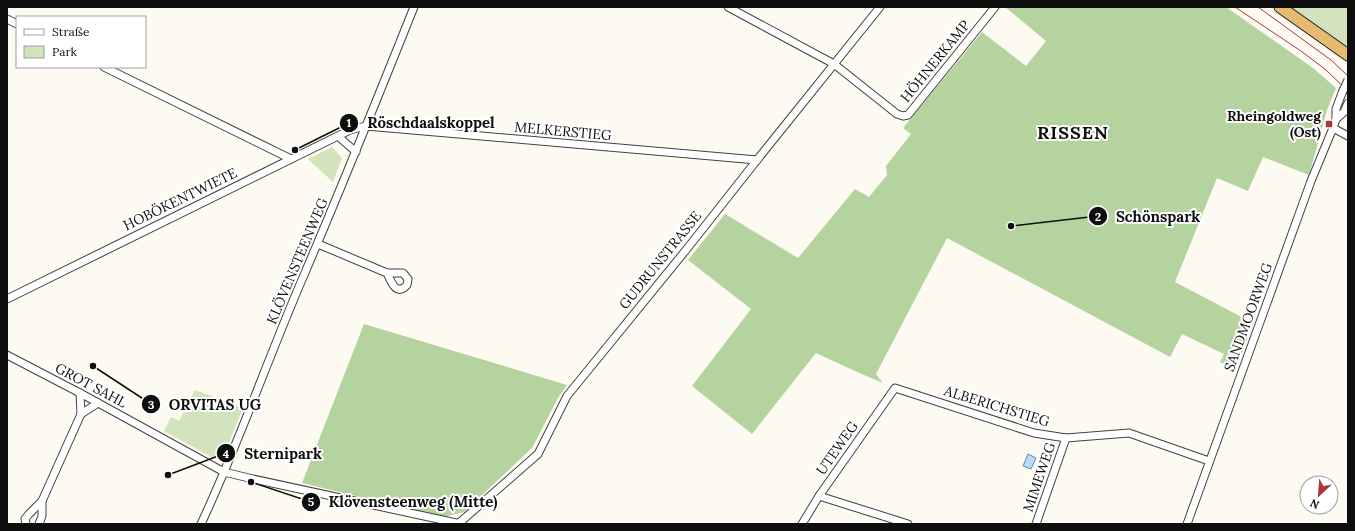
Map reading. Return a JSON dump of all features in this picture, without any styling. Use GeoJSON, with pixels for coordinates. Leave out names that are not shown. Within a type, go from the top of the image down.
{"type":"FeatureCollection","features":[{"type":"Feature","properties":{"kind":"highway"},"geometry":{"type":"LineString","coordinates":[[1280,7],[1348,55]]}},
{"type":"Feature","properties":{"kind":"street","name":"KLÖVENSTEENWEG"},"geometry":{"type":"LineString","coordinates":[[201,524],[250,412],[414,7]]}},
{"type":"Feature","properties":{"kind":"street"},"geometry":{"type":"LineString","coordinates":[[728,7],[834,64]]}},
{"type":"Feature","properties":{"kind":"street","name":"GUDRUNSTRASSE"},"geometry":{"type":"LineString","coordinates":[[459,524],[538,454],[567,396],[880,7]]}},
{"type":"Feature","properties":{"kind":"street","name":"HÖHNERKAMP"},"geometry":{"type":"LineString","coordinates":[[834,64],[897,114],[902,116],[908,115],[995,7]]}},
{"type":"Feature","properties":{"kind":"street"},"geometry":{"type":"LineString","coordinates":[[7,19],[16,24]]}},
{"type":"Feature","properties":{"kind":"street"},"geometry":{"type":"LineString","coordinates":[[106,68],[290,159]]}},
{"type":"Feature","properties":{"kind":"street","name":"SANDMOORWEG"},"geometry":{"type":"LineString","coordinates":[[1186,524],[1311,181],[1333,128],[1336,119],[1336,109],[1348,79]]}},
{"type":"Feature","properties":{"kind":"street","name":"SANDMOORWEG"},"geometry":{"type":"LineString","coordinates":[[1336,119],[1344,112],[1348,103]]}},
{"type":"Feature","properties":{"kind":"street","name":"HOBÖKENTWIETE"},"geometry":{"type":"LineString","coordinates":[[7,299],[350,130],[366,126]]}},
{"type":"Feature","properties":{"kind":"street","name":"MELKERSTIEG"},"geometry":{"type":"LineString","coordinates":[[366,126],[757,160]]}},
{"type":"Feature","properties":{"kind":"street"},"geometry":{"type":"LineString","coordinates":[[1333,128],[1348,136]]}},
{"type":"Feature","properties":{"kind":"street"},"geometry":{"type":"LineString","coordinates":[[339,136],[356,152]]}},
{"type":"Feature","properties":{"kind":"street"},"geometry":{"type":"LineString","coordinates":[[318,244],[387,273]]}},
{"type":"Feature","properties":{"kind":"street","name":"GROT SAHL"},"geometry":{"type":"LineString","coordinates":[[7,355],[80,392],[224,472],[459,524]]}},
{"type":"Feature","properties":{"kind":"street","name":"ALBERICHSTIEG"},"geometry":{"type":"LineString","coordinates":[[895,388],[1034,433],[1066,438],[1129,433],[1209,461]]}},
{"type":"Feature","properties":{"kind":"street","name":"UTEWEG"},"geometry":{"type":"LineString","coordinates":[[802,524],[819,496],[895,388]]}},
{"type":"Feature","properties":{"kind":"street"},"geometry":{"type":"LineString","coordinates":[[26,524],[28,514],[42,501],[81,414],[80,392]]}},
{"type":"Feature","properties":{"kind":"street"},"geometry":{"type":"LineString","coordinates":[[81,414],[98,403]]}},
{"type":"Feature","properties":{"kind":"street","name":"MIMEWEG"},"geometry":{"type":"LineString","coordinates":[[1036,524],[1066,438]]}},
{"type":"Feature","properties":{"kind":"street"},"geometry":{"type":"LineString","coordinates":[[819,496],[908,524]]}},
{"type":"Feature","properties":{"kind":"street"},"geometry":{"type":"LineString","coordinates":[[39,524],[42,516],[42,501]]}},
{"type":"Feature","properties":{"kind":"green space"},"geometry":{"type":"Polygon","coordinates":[[[1005,7],[1226,7],[1313,68],[1336,88],[1327,110],[1309,175],[1263,157],[1248,191],[1217,178],[1175,282],[1253,323],[1236,369],[1220,362],[1224,354],[1182,334],[1170,357],[947,238],[876,374],[883,383],[816,353],[752,434],[692,386],[751,309],[688,260],[725,214],[798,258],[855,189],[869,197],[887,175],[886,166],[911,134],[903,128],[982,32],[1026,66],[1046,41],[1005,7]]]}},
{"type":"Feature","properties":{"kind":"green space"},"geometry":{"type":"Polygon","coordinates":[[[1287,7],[1348,7],[1348,48],[1343,47],[1287,7]]]}},
{"type":"Feature","properties":{"kind":"green space"},"geometry":{"type":"Polygon","coordinates":[[[332,147],[342,158],[333,182],[308,159],[332,147]]]}},
{"type":"Feature","properties":{"kind":"green space"},"geometry":{"type":"Polygon","coordinates":[[[364,324],[567,385],[558,398],[532,448],[464,512],[444,517],[302,483],[364,324]]]}},
{"type":"Feature","properties":{"kind":"green space"},"geometry":{"type":"Polygon","coordinates":[[[195,390],[243,408],[225,452],[213,458],[164,431],[171,417],[179,421],[195,390]]]}},
{"type":"Feature","properties":{"kind":"water"},"geometry":{"type":"Polygon","coordinates":[[[1028,454],[1036,458],[1031,469],[1023,466],[1028,454]]]}},
{"type":"Feature","properties":{"kind":"tram line"},"geometry":{"type":"LineString","coordinates":[[1235,7],[1301,51],[1326,70],[1348,91]]}},
{"type":"Feature","properties":{"kind":"tram line"},"geometry":{"type":"LineString","coordinates":[[1258,7],[1331,60],[1348,76]]}},
{"type":"Feature","properties":{"kind":"place","name":"Rheingoldweg (Ost)"},"geometry":{"type":"Point","coordinates":[1329,124]}},
{"type":"Feature","properties":{"kind":"place","name":"Röschdaalskoppel"},"geometry":{"type":"Point","coordinates":[295,150]}},
{"type":"Feature","properties":{"kind":"place","name":"Schönspark"},"geometry":{"type":"Point","coordinates":[1011,226]}},
{"type":"Feature","properties":{"kind":"place","name":"ORVITAS UG"},"geometry":{"type":"Point","coordinates":[93,366]}},
{"type":"Feature","properties":{"kind":"place","name":"Sternipark"},"geometry":{"type":"Point","coordinates":[168,475]}},
{"type":"Feature","properties":{"kind":"place","name":"Klövensteenweg (Mitte)"},"geometry":{"type":"Point","coordinates":[251,482]}},
{"type":"Feature","properties":{"kind":"district","name":"RISSEN"},"geometry":{"type":"Point","coordinates":[1073,133]}}]}
